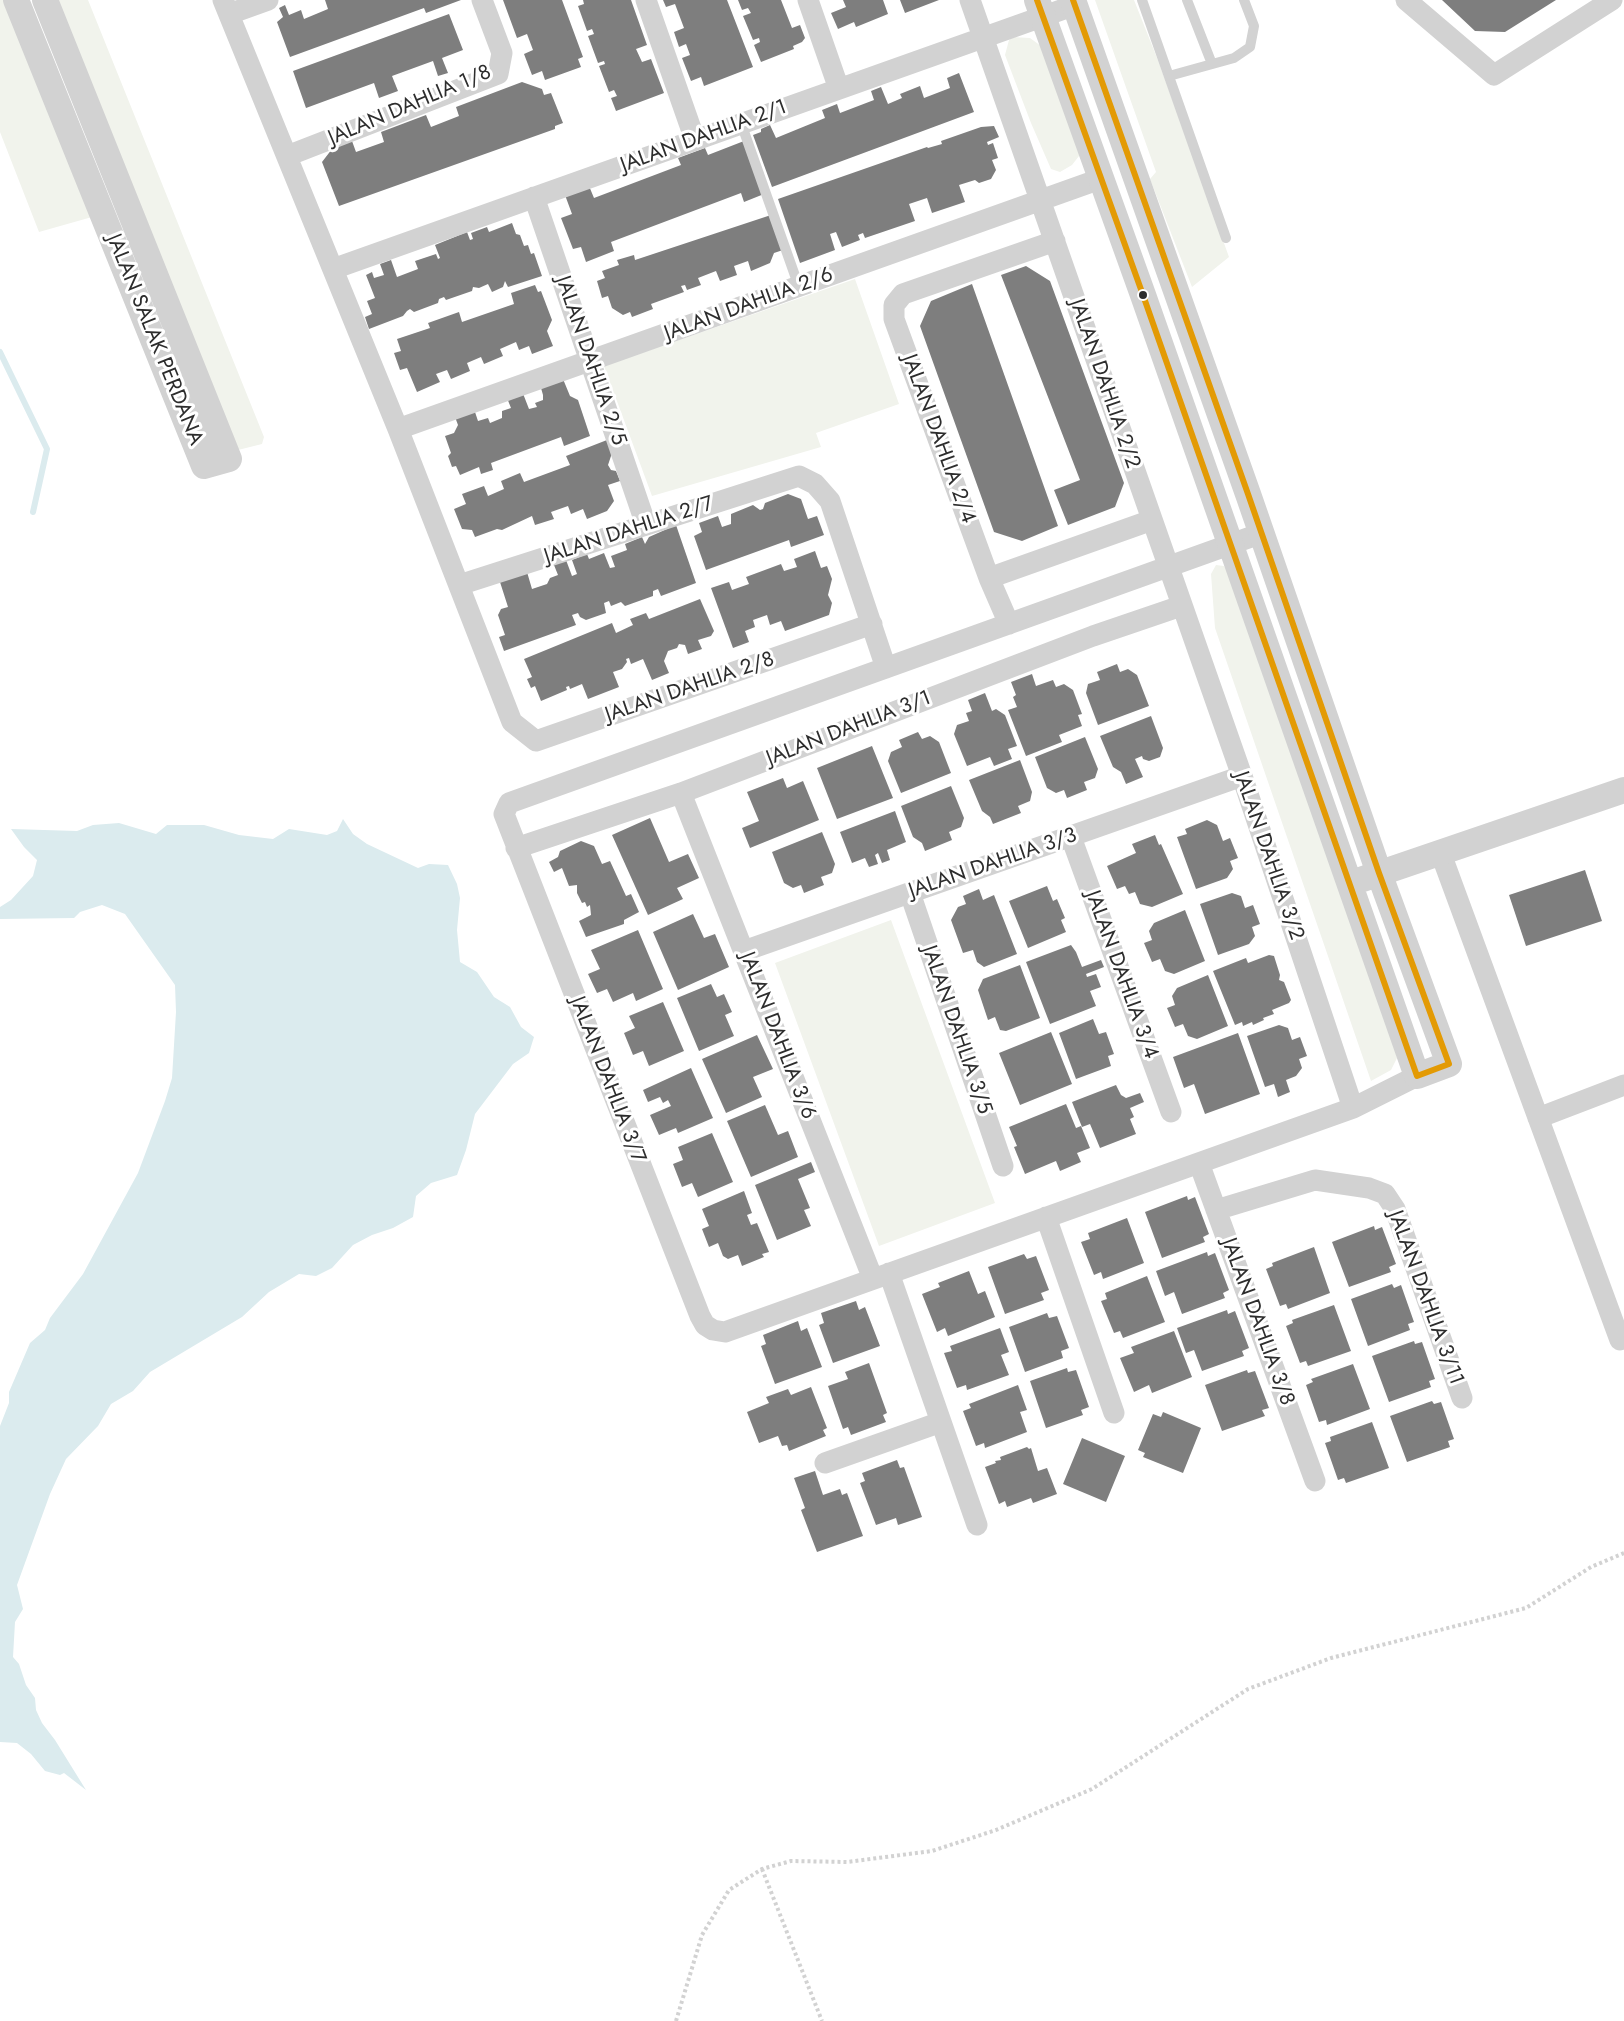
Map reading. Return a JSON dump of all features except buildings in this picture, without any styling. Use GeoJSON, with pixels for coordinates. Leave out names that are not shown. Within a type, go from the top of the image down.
{"type":"FeatureCollection","features":[{"type":"Feature","properties":{"kind":"street","name":"JALAN SALAK PERDANA"},"geometry":{"type":"LineString","coordinates":[[16,0],[204,466],[229,459],[45,0]]}},
{"type":"Feature","properties":{"kind":"street"},"geometry":{"type":"LineString","coordinates":[[268,0],[226,7],[459,585]]}},
{"type":"Feature","properties":{"kind":"street","name":"JALAN DAHLIA 1/8"},"geometry":{"type":"LineString","coordinates":[[287,156],[498,74],[502,53],[482,0]]}},
{"type":"Feature","properties":{"kind":"street"},"geometry":{"type":"LineString","coordinates":[[646,0],[695,140]]}},
{"type":"Feature","properties":{"kind":"street"},"geometry":{"type":"LineString","coordinates":[[808,0],[839,89]]}},
{"type":"Feature","properties":{"kind":"street","name":"JALAN DAHLIA 2/2"},"geometry":{"type":"LineString","coordinates":[[969,0],[1168,567]]}},
{"type":"Feature","properties":{"kind":"street"},"geometry":{"type":"LineString","coordinates":[[1406,0],[1494,75],[1612,0]]}},
{"type":"Feature","properties":{"kind":"street"},"geometry":{"type":"LineString","coordinates":[[881,1276],[1353,1108],[1417,1076],[1449,1064],[1379,873],[1262,533],[1074,2]]}},
{"type":"Feature","properties":{"kind":"street","name":"JALAN DAHLIA 2/1"},"geometry":{"type":"LineString","coordinates":[[333,269],[983,37],[1040,8],[1074,2]]}},
{"type":"Feature","properties":{"kind":"street"},"geometry":{"type":"LineString","coordinates":[[1040,8],[1417,1076]]}},
{"type":"Feature","properties":{"kind":"street","name":"JALAN DAHLIA 2/6"},"geometry":{"type":"LineString","coordinates":[[398,429],[1100,179]]}},
{"type":"Feature","properties":{"kind":"street","name":"JALAN DAHLIA 2/5"},"geometry":{"type":"LineString","coordinates":[[534,197],[646,525]]}},
{"type":"Feature","properties":{"kind":"street","name":"JALAN DAHLIA 2/4"},"geometry":{"type":"LineString","coordinates":[[1009,624],[986,569],[894,319],[894,305],[903,294],[1054,241]]}},
{"type":"Feature","properties":{"kind":"street","name":"JALAN DAHLIA 2/7"},"geometry":{"type":"LineString","coordinates":[[459,585],[799,476],[815,484],[830,501],[872,624]]}},
{"type":"Feature","properties":{"kind":"street"},"geometry":{"type":"LineString","coordinates":[[986,569],[1152,520]]}},
{"type":"Feature","properties":{"kind":"street"},"geometry":{"type":"LineString","coordinates":[[872,624],[886,668],[1262,533]]}},
{"type":"Feature","properties":{"kind":"street","name":"JALAN DAHLIA 3/2"},"geometry":{"type":"LineString","coordinates":[[1168,567],[1242,776],[1353,1108]]}},
{"type":"Feature","properties":{"kind":"street","name":"JALAN DAHLIA 2/8"},"geometry":{"type":"LineString","coordinates":[[459,585],[513,722],[536,741],[872,624]]}},
{"type":"Feature","properties":{"kind":"street","name":"JALAN DAHLIA 3/1"},"geometry":{"type":"LineString","coordinates":[[516,848],[681,793],[1093,636],[1181,606]]}},
{"type":"Feature","properties":{"kind":"street","name":"JALAN DAHLIA 3/7"},"geometry":{"type":"LineString","coordinates":[[881,1276],[725,1332],[713,1330],[705,1325],[504,814],[509,803],[886,668]]}},
{"type":"Feature","properties":{"kind":"street","name":"JALAN DAHLIA 3/3"},"geometry":{"type":"LineString","coordinates":[[744,951],[1242,776]]}},
{"type":"Feature","properties":{"kind":"street"},"geometry":{"type":"LineString","coordinates":[[1349,883],[1441,854],[1624,790]]}},
{"type":"Feature","properties":{"kind":"street","name":"JALAN DAHLIA 3/6"},"geometry":{"type":"LineString","coordinates":[[681,793],[744,951],[941,1422],[977,1525]]}},
{"type":"Feature","properties":{"kind":"street","name":"JALAN DAHLIA 3/4"},"geometry":{"type":"LineString","coordinates":[[1071,837],[1171,1112]]}},
{"type":"Feature","properties":{"kind":"street"},"geometry":{"type":"LineString","coordinates":[[1441,854],[1620,1340]]}},
{"type":"Feature","properties":{"kind":"street","name":"JALAN DAHLIA 3/5"},"geometry":{"type":"LineString","coordinates":[[909,893],[1003,1166]]}},
{"type":"Feature","properties":{"kind":"street"},"geometry":{"type":"LineString","coordinates":[[1538,1118],[1624,1085]]}},
{"type":"Feature","properties":{"kind":"street","name":"JALAN DAHLIA 3/8"},"geometry":{"type":"LineString","coordinates":[[1199,1163],[1315,1481]]}},
{"type":"Feature","properties":{"kind":"street","name":"JALAN DAHLIA 3/11"},"geometry":{"type":"LineString","coordinates":[[1216,1210],[1315,1180],[1369,1188],[1385,1194],[1395,1209],[1462,1398]]}},
{"type":"Feature","properties":{"kind":"street"},"geometry":{"type":"LineString","coordinates":[[1046,1217],[1113,1413]]}},
{"type":"Feature","properties":{"kind":"street"},"geometry":{"type":"LineString","coordinates":[[825,1463],[941,1422]]}},
{"type":"Feature","properties":{"kind":"lane"},"geometry":{"type":"LineString","coordinates":[[1142,0],[1226,238]]}},
{"type":"Feature","properties":{"kind":"lane"},"geometry":{"type":"LineString","coordinates":[[1187,0],[1212,64]]}},
{"type":"Feature","properties":{"kind":"lane"},"geometry":{"type":"LineString","coordinates":[[1169,76],[1234,58],[1250,47],[1254,26],[1244,0]]}},
{"type":"Feature","properties":{"kind":"lane"},"geometry":{"type":"LineString","coordinates":[[741,123],[799,287]]}},
{"type":"Feature","properties":{"kind":"path"},"geometry":{"type":"LineString","coordinates":[[676,2021],[702,1935],[729,1890],[762,1869],[791,1861],[847,1862],[932,1851],[996,1830],[1092,1789],[1248,1689],[1331,1658],[1526,1608],[1591,1567],[1624,1553]]}},
{"type":"Feature","properties":{"kind":"path"},"geometry":{"type":"LineString","coordinates":[[762,1869],[822,2021]]}},
{"type":"Feature","properties":{"kind":"shaded area"},"geometry":{"type":"Polygon","coordinates":[[[0,0],[5,0],[92,217],[39,232],[0,132],[0,0]]]}},
{"type":"Feature","properties":{"kind":"shaded area"},"geometry":{"type":"Polygon","coordinates":[[[57,0],[88,0],[264,437],[262,444],[238,450],[57,0]]]}},
{"type":"Feature","properties":{"kind":"shaded area"},"geometry":{"type":"Polygon","coordinates":[[[1095,0],[1134,0],[1229,257],[1192,287],[1150,179],[1156,172],[1095,0]]]}},
{"type":"Feature","properties":{"kind":"shaded area"},"geometry":{"type":"Polygon","coordinates":[[[1012,37],[1030,38],[1041,46],[1079,146],[1079,156],[1072,165],[1060,172],[1051,169],[1005,55],[1012,37]]]}},
{"type":"Feature","properties":{"kind":"shaded area"},"geometry":{"type":"Polygon","coordinates":[[[855,279],[899,404],[816,433],[821,447],[652,496],[604,366],[855,279]]]}},
{"type":"Feature","properties":{"kind":"shaded area"},"geometry":{"type":"Polygon","coordinates":[[[1216,565],[1224,566],[1232,580],[1388,1023],[1397,1058],[1391,1070],[1371,1081],[1215,628],[1211,574],[1216,565]]]}},
{"type":"Feature","properties":{"kind":"shaded area"},"geometry":{"type":"Polygon","coordinates":[[[343,819],[353,834],[367,844],[418,868],[429,864],[448,865],[457,884],[460,898],[457,930],[460,962],[477,972],[494,997],[510,1007],[521,1027],[534,1037],[529,1053],[513,1064],[475,1114],[457,1175],[431,1183],[416,1196],[413,1217],[353,1245],[332,1268],[316,1276],[299,1274],[269,1292],[242,1317],[150,1372],[133,1391],[111,1404],[98,1426],[66,1459],[50,1494],[17,1585],[23,1609],[15,1622],[13,1657],[19,1664],[26,1685],[35,1698],[36,1710],[42,1723],[86,1790],[64,1773],[60,1775],[45,1771],[31,1754],[17,1743],[0,1742],[0,1426],[9,1403],[9,1392],[30,1343],[45,1330],[50,1318],[83,1274],[138,1173],[172,1078],[176,1012],[175,985],[125,914],[102,905],[80,912],[74,918],[0,919],[0,907],[11,900],[33,876],[37,860],[11,829],[77,831],[93,825],[119,823],[156,834],[167,825],[204,825],[239,835],[273,839],[289,829],[327,835],[337,831],[343,819]]]}},
{"type":"Feature","properties":{"kind":"shaded area"},"geometry":{"type":"Polygon","coordinates":[[[891,920],[995,1203],[879,1246],[775,963],[891,920]]]}},
{"type":"Feature","properties":{"kind":"waterway"},"geometry":{"type":"LineString","coordinates":[[0,352],[47,449],[33,512]]}},
{"type":"Feature","properties":{"kind":"transit line"},"geometry":{"type":"LineString","coordinates":[[1037,0],[1417,1076],[1449,1064],[1379,873],[1073,0]]}}]}
